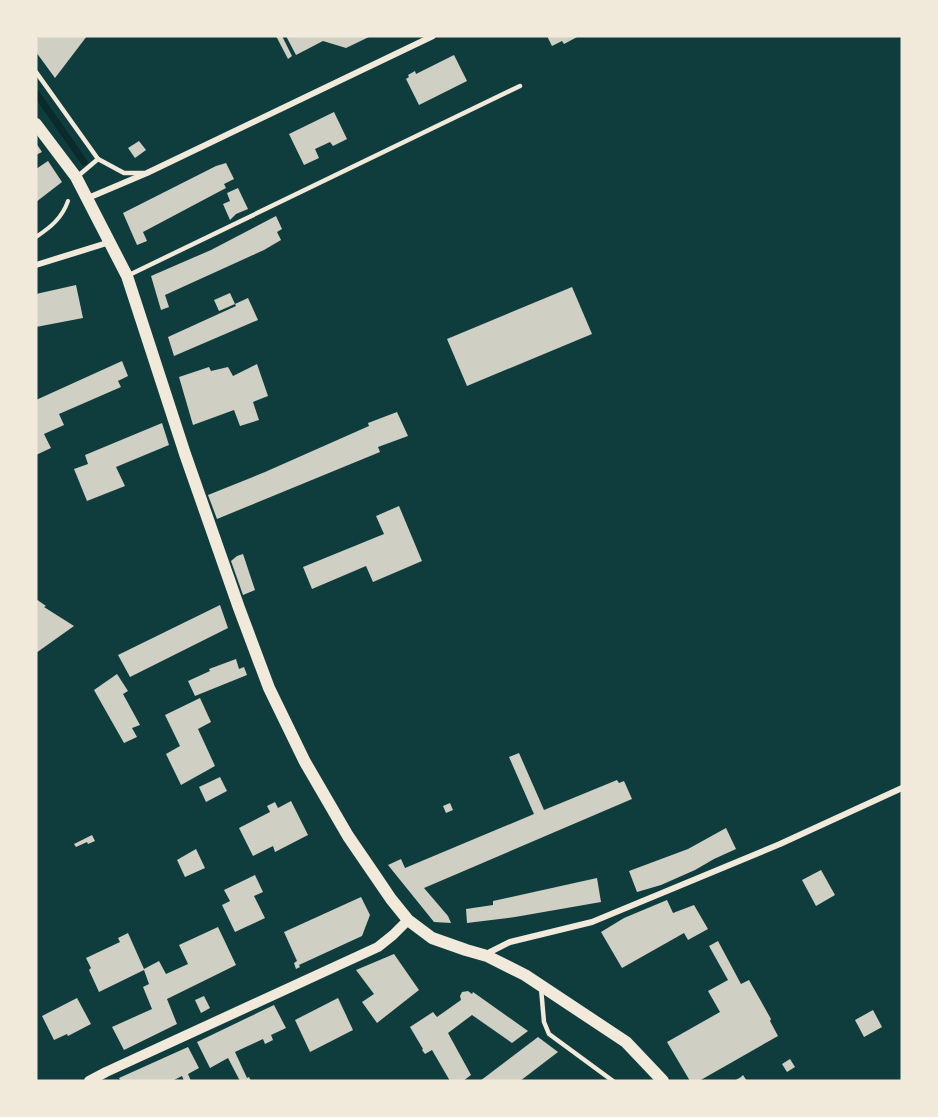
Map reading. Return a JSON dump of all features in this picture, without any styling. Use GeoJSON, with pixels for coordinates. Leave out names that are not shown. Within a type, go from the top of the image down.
{"type":"FeatureCollection","features":[{"type":"Feature","properties":{"kind":"main road"},"geometry":{"type":"LineString","coordinates":[[36,124],[76,177],[127,276],[185,454],[269,688],[305,762],[348,836],[408,920],[432,938],[487,956],[541,985],[626,1042],[663,1081]]}},
{"type":"Feature","properties":{"kind":"street"},"geometry":{"type":"LineString","coordinates":[[88,198],[147,173],[433,36]]}},
{"type":"Feature","properties":{"kind":"street"},"geometry":{"type":"LineString","coordinates":[[36,264],[110,242]]}},
{"type":"Feature","properties":{"kind":"street"},"geometry":{"type":"LineString","coordinates":[[487,956],[490,952],[510,942],[591,922],[780,844],[902,788]]}},
{"type":"Feature","properties":{"kind":"street"},"geometry":{"type":"LineString","coordinates":[[89,1081],[378,947],[408,920]]}},
{"type":"Feature","properties":{"kind":"lane"},"geometry":{"type":"LineString","coordinates":[[36,72],[98,159],[124,172],[147,173]]}},
{"type":"Feature","properties":{"kind":"lane"},"geometry":{"type":"LineString","coordinates":[[127,276],[520,86]]}},
{"type":"Feature","properties":{"kind":"lane"},"geometry":{"type":"LineString","coordinates":[[76,177],[98,159]]}},
{"type":"Feature","properties":{"kind":"lane"},"geometry":{"type":"LineString","coordinates":[[541,985],[544,1022],[549,1034],[613,1081]]}},
{"type":"Feature","properties":{"kind":"path"},"geometry":{"type":"LineString","coordinates":[[36,237],[52,227],[64,211],[76,177]]}},
{"type":"Feature","properties":{"kind":"building"},"geometry":{"type":"Polygon","coordinates":[[[38,36],[87,36],[55,78],[36,52],[38,36]]]}},
{"type":"Feature","properties":{"kind":"building"},"geometry":{"type":"Polygon","coordinates":[[[276,36],[282,36],[292,56],[288,59],[276,36]]]}},
{"type":"Feature","properties":{"kind":"building"},"geometry":{"type":"Polygon","coordinates":[[[286,36],[371,36],[346,48],[323,41],[296,55],[286,36]]]}},
{"type":"Feature","properties":{"kind":"building"},"geometry":{"type":"Polygon","coordinates":[[[547,36],[579,36],[564,44],[562,41],[552,46],[547,36]]]}},
{"type":"Feature","properties":{"kind":"building"},"geometry":{"type":"Polygon","coordinates":[[[454,55],[467,81],[419,105],[406,79],[408,75],[415,71],[416,74],[454,55]]]}},
{"type":"Feature","properties":{"kind":"building"},"geometry":{"type":"Polygon","coordinates":[[[334,112],[347,139],[333,146],[330,142],[315,149],[319,158],[304,165],[289,134],[334,112]]]}},
{"type":"Feature","properties":{"kind":"building"},"geometry":{"type":"Polygon","coordinates":[[[139,141],[146,150],[135,158],[128,148],[139,141]]]}},
{"type":"Feature","properties":{"kind":"building"},"geometry":{"type":"Polygon","coordinates":[[[36,143],[42,152],[36,155],[36,143]]]}},
{"type":"Feature","properties":{"kind":"building"},"geometry":{"type":"Polygon","coordinates":[[[48,161],[62,182],[36,202],[36,169],[48,161]]]}},
{"type":"Feature","properties":{"kind":"building"},"geometry":{"type":"Polygon","coordinates":[[[226,163],[234,179],[224,184],[226,188],[143,232],[147,241],[137,245],[123,213],[226,163]]]}},
{"type":"Feature","properties":{"kind":"building"},"geometry":{"type":"Polygon","coordinates":[[[238,188],[248,209],[236,214],[230,220],[223,204],[230,201],[227,193],[238,188]]]}},
{"type":"Feature","properties":{"kind":"building"},"geometry":{"type":"Polygon","coordinates":[[[276,216],[282,229],[277,232],[281,240],[165,295],[169,307],[161,310],[151,276],[211,250],[276,216]]]}},
{"type":"Feature","properties":{"kind":"building"},"geometry":{"type":"Polygon","coordinates":[[[76,285],[83,318],[36,327],[36,294],[76,285]]]}},
{"type":"Feature","properties":{"kind":"building"},"geometry":{"type":"Polygon","coordinates":[[[572,287],[592,334],[467,386],[447,339],[572,287]]]}},
{"type":"Feature","properties":{"kind":"building"},"geometry":{"type":"Polygon","coordinates":[[[230,293],[235,304],[219,311],[214,300],[230,293]]]}},
{"type":"Feature","properties":{"kind":"building"},"geometry":{"type":"Polygon","coordinates":[[[248,298],[258,320],[174,356],[168,337],[236,306],[235,304],[248,298]]]}},
{"type":"Feature","properties":{"kind":"building"},"geometry":{"type":"Polygon","coordinates":[[[122,361],[128,376],[118,381],[121,387],[59,414],[64,425],[44,434],[51,448],[36,455],[36,400],[122,361]]]}},
{"type":"Feature","properties":{"kind":"building"},"geometry":{"type":"Polygon","coordinates":[[[257,364],[268,396],[253,402],[259,420],[240,426],[234,410],[193,425],[179,377],[209,367],[211,371],[228,367],[233,376],[257,364]]]}},
{"type":"Feature","properties":{"kind":"building"},"geometry":{"type":"Polygon","coordinates":[[[397,412],[408,436],[378,447],[380,452],[217,519],[208,495],[265,472],[369,426],[368,423],[397,412]]]}},
{"type":"Feature","properties":{"kind":"building"},"geometry":{"type":"Polygon","coordinates":[[[162,423],[169,445],[116,467],[125,486],[87,501],[74,469],[88,464],[85,455],[162,423]]]}},
{"type":"Feature","properties":{"kind":"building"},"geometry":{"type":"Polygon","coordinates":[[[399,506],[422,561],[373,582],[366,566],[312,589],[303,567],[384,534],[376,516],[399,506]]]}},
{"type":"Feature","properties":{"kind":"building"},"geometry":{"type":"Polygon","coordinates":[[[243,554],[255,590],[243,595],[231,561],[243,554]]]}},
{"type":"Feature","properties":{"kind":"building"},"geometry":{"type":"Polygon","coordinates":[[[36,599],[46,606],[44,607],[74,626],[36,653],[36,599]]]}},
{"type":"Feature","properties":{"kind":"building"},"geometry":{"type":"Polygon","coordinates":[[[220,605],[228,628],[130,677],[118,655],[220,605]]]}},
{"type":"Feature","properties":{"kind":"building"},"geometry":{"type":"Polygon","coordinates":[[[236,659],[239,669],[244,667],[247,675],[195,696],[188,681],[210,671],[209,669],[236,659]]]}},
{"type":"Feature","properties":{"kind":"building"},"geometry":{"type":"Polygon","coordinates":[[[117,674],[128,691],[123,694],[140,725],[132,728],[137,737],[124,743],[94,690],[117,674]]]}},
{"type":"Feature","properties":{"kind":"building"},"geometry":{"type":"Polygon","coordinates":[[[200,698],[211,722],[198,729],[215,766],[181,785],[166,754],[180,746],[165,715],[200,698]]]}},
{"type":"Feature","properties":{"kind":"building"},"geometry":{"type":"Polygon","coordinates":[[[519,753],[544,810],[617,780],[619,783],[624,781],[632,799],[424,888],[448,916],[451,923],[434,922],[388,865],[401,859],[405,868],[534,814],[509,757],[519,753]]]}},
{"type":"Feature","properties":{"kind":"building"},"geometry":{"type":"Polygon","coordinates":[[[220,777],[227,791],[206,802],[199,787],[220,777]]]}},
{"type":"Feature","properties":{"kind":"building"},"geometry":{"type":"Polygon","coordinates":[[[291,801],[308,835],[275,852],[273,846],[253,856],[239,828],[270,812],[267,806],[275,802],[278,808],[291,801]]]}},
{"type":"Feature","properties":{"kind":"building"},"geometry":{"type":"Polygon","coordinates":[[[450,803],[453,810],[446,813],[443,806],[450,803]]]}},
{"type":"Feature","properties":{"kind":"building"},"geometry":{"type":"Polygon","coordinates":[[[726,828],[736,849],[661,885],[637,892],[629,871],[688,849],[726,828]]]}},
{"type":"Feature","properties":{"kind":"building"},"geometry":{"type":"Polygon","coordinates":[[[92,835],[95,841],[76,847],[74,844],[92,835]]]}},
{"type":"Feature","properties":{"kind":"building"},"geometry":{"type":"Polygon","coordinates":[[[196,849],[205,868],[185,877],[177,860],[196,849]]]}},
{"type":"Feature","properties":{"kind":"building"},"geometry":{"type":"Polygon","coordinates":[[[821,870],[835,895],[816,906],[802,880],[821,870]]]}},
{"type":"Feature","properties":{"kind":"building"},"geometry":{"type":"Polygon","coordinates":[[[255,875],[263,892],[254,896],[265,918],[235,932],[222,905],[230,901],[224,890],[255,875]]]}},
{"type":"Feature","properties":{"kind":"building"},"geometry":{"type":"Polygon","coordinates":[[[597,878],[601,902],[467,923],[466,909],[493,905],[493,901],[597,878]]]}},
{"type":"Feature","properties":{"kind":"building"},"geometry":{"type":"Polygon","coordinates":[[[361,897],[370,915],[362,936],[299,965],[300,967],[296,969],[294,963],[297,961],[284,932],[361,897]]]}},
{"type":"Feature","properties":{"kind":"building"},"geometry":{"type":"Polygon","coordinates":[[[667,900],[673,913],[694,905],[708,929],[688,940],[684,933],[622,968],[601,932],[624,918],[667,900]]]}},
{"type":"Feature","properties":{"kind":"building"},"geometry":{"type":"Polygon","coordinates":[[[218,927],[236,965],[167,999],[177,1024],[124,1050],[112,1027],[152,1009],[143,987],[149,984],[144,970],[99,992],[86,958],[120,942],[118,938],[128,933],[144,969],[159,961],[166,974],[188,964],[179,945],[218,927]]]}},
{"type":"Feature","properties":{"kind":"building"},"geometry":{"type":"Polygon","coordinates":[[[718,941],[741,984],[749,980],[778,1036],[699,1081],[690,1081],[667,1042],[720,1012],[708,991],[728,980],[709,946],[718,941]]]}},
{"type":"Feature","properties":{"kind":"building"},"geometry":{"type":"Polygon","coordinates":[[[394,954],[419,990],[377,1023],[362,1002],[374,994],[356,970],[394,954]]]}},
{"type":"Feature","properties":{"kind":"building"},"geometry":{"type":"Polygon","coordinates":[[[468,991],[472,994],[473,992],[528,1031],[512,1043],[472,1015],[448,1033],[471,1075],[463,1081],[450,1081],[432,1050],[425,1054],[422,1050],[410,1027],[433,1012],[437,1017],[461,1000],[462,992],[468,991]]]}},
{"type":"Feature","properties":{"kind":"building"},"geometry":{"type":"Polygon","coordinates":[[[204,996],[210,1008],[201,1013],[195,1000],[204,996]]]}},
{"type":"Feature","properties":{"kind":"building"},"geometry":{"type":"Polygon","coordinates":[[[77,998],[91,1024],[68,1036],[67,1034],[54,1040],[42,1016],[77,998]]]}},
{"type":"Feature","properties":{"kind":"building"},"geometry":{"type":"Polygon","coordinates":[[[338,998],[353,1030],[310,1052],[295,1020],[338,998]]]}},
{"type":"Feature","properties":{"kind":"building"},"geometry":{"type":"Polygon","coordinates":[[[274,1005],[286,1028],[271,1035],[273,1040],[265,1044],[263,1039],[235,1052],[247,1078],[249,1077],[251,1081],[240,1081],[228,1058],[210,1068],[197,1042],[274,1005]]]}},
{"type":"Feature","properties":{"kind":"building"},"geometry":{"type":"Polygon","coordinates":[[[873,1010],[882,1027],[864,1037],[855,1020],[873,1010]]]}},
{"type":"Feature","properties":{"kind":"building"},"geometry":{"type":"Polygon","coordinates":[[[538,1037],[558,1052],[520,1081],[480,1081],[538,1037]]]}},
{"type":"Feature","properties":{"kind":"building"},"geometry":{"type":"Polygon","coordinates":[[[188,1047],[199,1068],[188,1074],[191,1081],[184,1081],[182,1076],[172,1081],[121,1081],[119,1078],[188,1047]]]}},
{"type":"Feature","properties":{"kind":"building"},"geometry":{"type":"Polygon","coordinates":[[[790,1059],[795,1067],[787,1072],[782,1064],[790,1059]]]}},
{"type":"Feature","properties":{"kind":"building"},"geometry":{"type":"Polygon","coordinates":[[[743,1075],[747,1081],[734,1081],[741,1077],[743,1075]]]}},
{"type":"Feature","properties":{"kind":"waterway"},"geometry":{"type":"LineString","coordinates":[[36,93],[84,162]]}}]}
